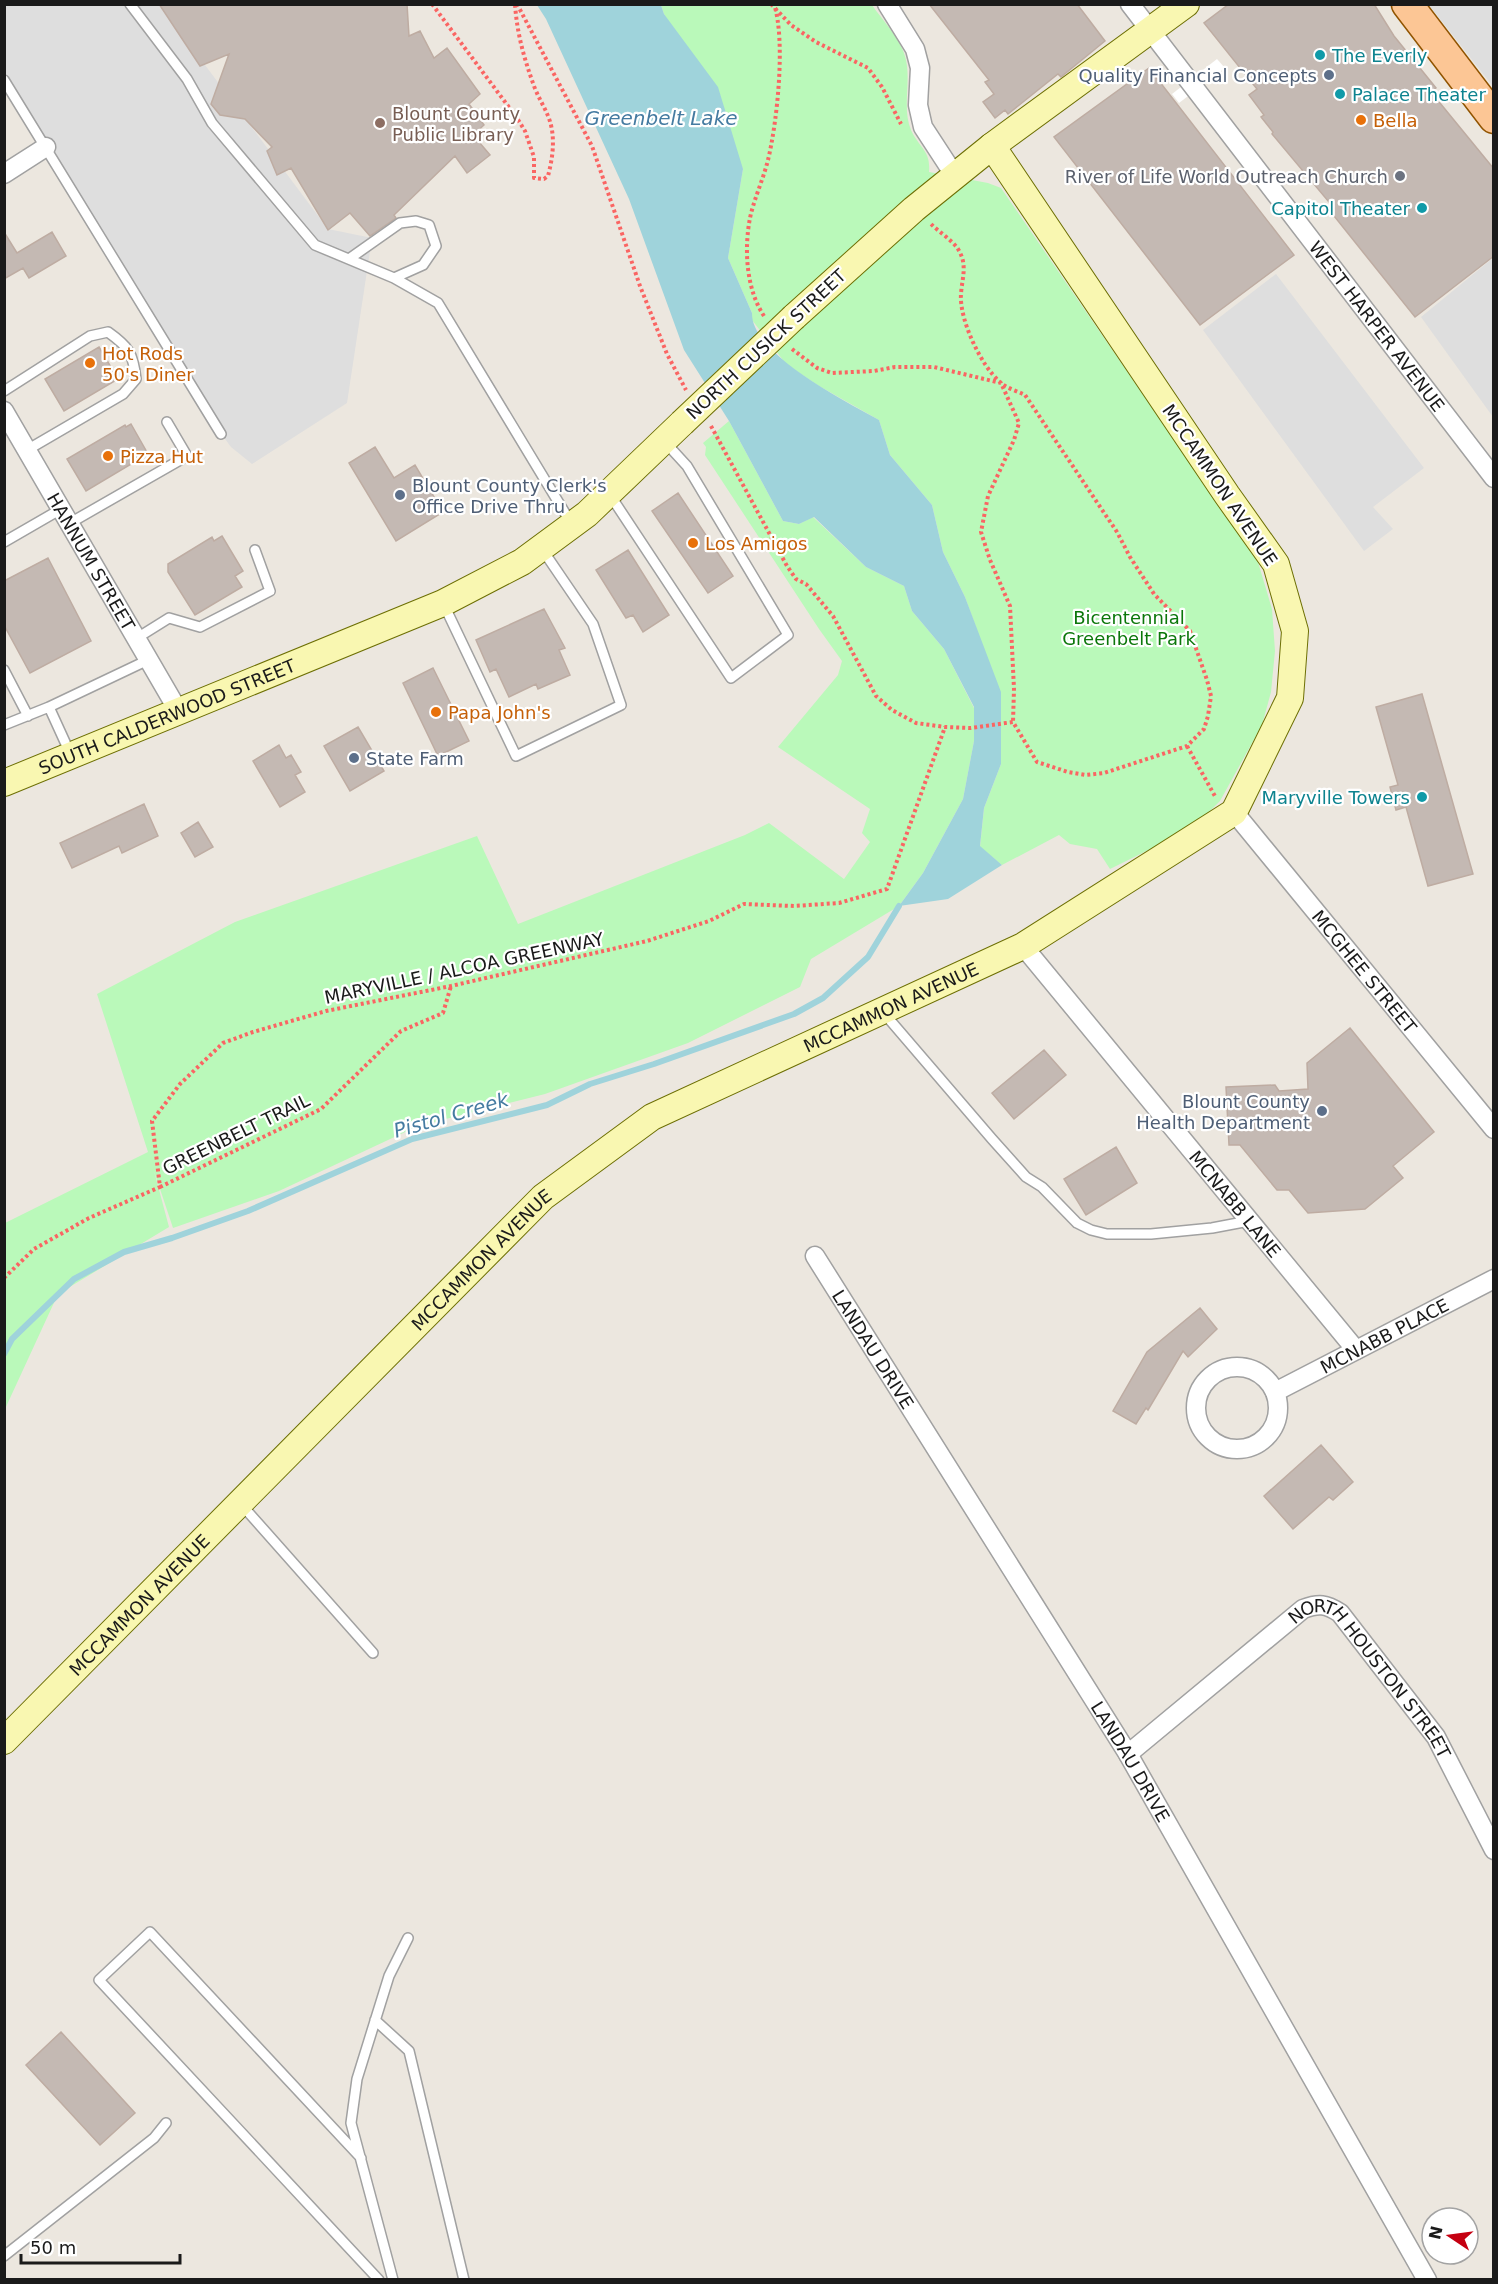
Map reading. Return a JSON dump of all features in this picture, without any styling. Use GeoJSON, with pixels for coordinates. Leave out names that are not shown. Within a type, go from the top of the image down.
{"type":"FeatureCollection","features":[{"type":"Feature","properties":{"kind":"main road"},"geometry":{"type":"LineString","coordinates":[[1407,4],[1494,118]]}},
{"type":"Feature","properties":{"kind":"street"},"geometry":{"type":"LineString","coordinates":[[887,4],[915,49],[920,68],[918,105],[923,127],[955,176]]}},
{"type":"Feature","properties":{"kind":"street","name":"WEST HARPER AVENUE"},"geometry":{"type":"LineString","coordinates":[[1130,4],[1494,478]]}},
{"type":"Feature","properties":{"kind":"street","name":"NORTH CUSICK STREET"},"geometry":{"type":"LineString","coordinates":[[328,650],[443,603],[522,562],[573,525],[794,316],[914,209],[992,146],[1186,4]]}},
{"type":"Feature","properties":{"kind":"street","name":"MCCAMMON AVENUE"},"geometry":{"type":"LineString","coordinates":[[4,1741],[543,1197],[652,1117],[1023,946],[1234,812],[1290,698],[1295,631],[1276,564],[992,146]]}},
{"type":"Feature","properties":{"kind":"street"},"geometry":{"type":"LineString","coordinates":[[4,174],[46,147]]}},
{"type":"Feature","properties":{"kind":"street","name":"HANNUM STREET"},"geometry":{"type":"LineString","coordinates":[[4,411],[14,435],[27,450],[179,712]]}},
{"type":"Feature","properties":{"kind":"street","name":"SOUTH CALDERWOOD STREET"},"geometry":{"type":"LineString","coordinates":[[4,783],[328,650]]}},
{"type":"Feature","properties":{"kind":"street","name":"MCGHEE STREET"},"geometry":{"type":"LineString","coordinates":[[1234,812],[1494,1130]]}},
{"type":"Feature","properties":{"kind":"street","name":"MCNABB LANE"},"geometry":{"type":"LineString","coordinates":[[1023,946],[1356,1350]]}},
{"type":"Feature","properties":{"kind":"street","name":"LANDAU DRIVE"},"geometry":{"type":"LineString","coordinates":[[814,1256],[1128,1754],[1427,2280]]}},
{"type":"Feature","properties":{"kind":"street","name":"MCNABB PLACE"},"geometry":{"type":"LineString","coordinates":[[1275,1392],[1494,1279]]}},
{"type":"Feature","properties":{"kind":"street"},"geometry":{"type":"LineString","coordinates":[[1242,1367],[1256,1371],[1267,1380],[1275,1392],[1278,1405],[1277,1418],[1272,1430],[1264,1440],[1253,1446],[1240,1449],[1222,1446],[1206,1435],[1199,1424],[1196,1410],[1204,1383],[1215,1374],[1228,1368],[1242,1367]]}},
{"type":"Feature","properties":{"kind":"street","name":"NORTH HOUSTON STREET"},"geometry":{"type":"LineString","coordinates":[[1128,1754],[1303,1609],[1317,1604],[1329,1606],[1340,1614],[1436,1737],[1494,1850]]}},
{"type":"Feature","properties":{"kind":"lane"},"geometry":{"type":"LineString","coordinates":[[130,4],[187,79],[212,123],[315,245],[394,278],[438,303],[573,525]]}},
{"type":"Feature","properties":{"kind":"lane"},"geometry":{"type":"LineString","coordinates":[[4,80],[222,434]]}},
{"type":"Feature","properties":{"kind":"lane"},"geometry":{"type":"LineString","coordinates":[[349,259],[400,223],[416,221],[429,225],[436,246],[423,265],[394,278]]}},
{"type":"Feature","properties":{"kind":"lane"},"geometry":{"type":"LineString","coordinates":[[4,391],[90,336],[108,332],[121,341],[133,358],[136,379],[123,394],[27,450]]}},
{"type":"Feature","properties":{"kind":"lane"},"geometry":{"type":"LineString","coordinates":[[4,542],[66,516],[187,456],[167,422]]}},
{"type":"Feature","properties":{"kind":"lane"},"geometry":{"type":"LineString","coordinates":[[609,493],[732,678],[788,635],[687,466],[673,432]]}},
{"type":"Feature","properties":{"kind":"lane"},"geometry":{"type":"LineString","coordinates":[[443,603],[516,756],[621,705],[593,624],[540,548]]}},
{"type":"Feature","properties":{"kind":"lane"},"geometry":{"type":"LineString","coordinates":[[137,638],[169,618],[200,627],[270,591],[255,550]]}},
{"type":"Feature","properties":{"kind":"lane"},"geometry":{"type":"LineString","coordinates":[[4,725],[49,707],[148,660]]}},
{"type":"Feature","properties":{"kind":"lane"},"geometry":{"type":"LineString","coordinates":[[4,670],[28,716]]}},
{"type":"Feature","properties":{"kind":"lane"},"geometry":{"type":"LineString","coordinates":[[49,707],[72,757]]}},
{"type":"Feature","properties":{"kind":"lane"},"geometry":{"type":"LineString","coordinates":[[882,1011],[1012,1162],[1026,1177],[1042,1187],[1077,1223],[1107,1234],[1151,1234],[1212,1228],[1249,1221]]}},
{"type":"Feature","properties":{"kind":"lane"},"geometry":{"type":"LineString","coordinates":[[240,1503],[373,1653]]}},
{"type":"Feature","properties":{"kind":"lane"},"geometry":{"type":"LineString","coordinates":[[361,2158],[150,1932],[99,1980],[379,2280]]}},
{"type":"Feature","properties":{"kind":"lane"},"geometry":{"type":"LineString","coordinates":[[393,2280],[351,2123],[352,2101],[357,2079],[375,2020],[389,1976],[408,1938]]}},
{"type":"Feature","properties":{"kind":"lane"},"geometry":{"type":"LineString","coordinates":[[375,2020],[409,2051],[464,2280]]}},
{"type":"Feature","properties":{"kind":"lane"},"geometry":{"type":"LineString","coordinates":[[4,2256],[154,2138],[166,2124]]}},
{"type":"Feature","properties":{"kind":"path"},"geometry":{"type":"LineString","coordinates":[[432,4],[525,131],[534,157],[534,178],[543,179],[548,176],[553,136],[549,117],[535,89],[518,36],[515,4]]}},
{"type":"Feature","properties":{"kind":"path"},"geometry":{"type":"LineString","coordinates":[[774,6],[791,25],[816,42],[868,68],[882,87],[903,128]]}},
{"type":"Feature","properties":{"kind":"path"},"geometry":{"type":"LineString","coordinates":[[769,324],[758,308],[750,287],[747,242],[750,217],[768,158],[777,99],[780,43],[774,6]]}},
{"type":"Feature","properties":{"kind":"path"},"geometry":{"type":"LineString","coordinates":[[791,348],[817,368],[832,373],[874,371],[895,367],[934,367],[1001,383],[1025,395],[1117,532],[1154,594],[1190,631],[1208,680],[1211,696],[1204,729],[1187,746],[1104,773],[1086,775],[1037,762],[1013,722],[1014,689],[1010,606],[990,560],[981,532],[988,496],[1014,440],[1019,423],[1001,383],[989,370],[975,346],[965,318],[961,296],[965,268],[958,248],[914,209]]}},
{"type":"Feature","properties":{"kind":"path"},"geometry":{"type":"LineString","coordinates":[[971,728],[1013,722]]}},
{"type":"Feature","properties":{"kind":"path","name":"MARYVILLE / ALCOA GREENWAY"},"geometry":{"type":"LineString","coordinates":[[159,1187],[152,1121],[180,1084],[224,1043],[253,1032],[326,1011],[451,986],[647,941],[709,921],[744,904],[794,906],[839,903],[886,889],[945,728]]}},
{"type":"Feature","properties":{"kind":"path"},"geometry":{"type":"LineString","coordinates":[[1187,746],[1216,798],[1234,812]]}},
{"type":"Feature","properties":{"kind":"path","name":"GREENBELT TRAIL"},"geometry":{"type":"LineString","coordinates":[[159,1187],[321,1109],[401,1031],[442,1013],[451,986]]}},
{"type":"Feature","properties":{"kind":"path"},"geometry":{"type":"LineString","coordinates":[[4,1278],[34,1249],[89,1218],[159,1187]]}},
{"type":"Feature","properties":{"kind":"green space","name":"Bicentennial Greenbelt Park"},"geometry":{"type":"Polygon","coordinates":[[[661,5],[872,5],[904,53],[908,78],[908,122],[926,154],[929,172],[988,183],[1001,188],[1258,562],[1272,609],[1275,651],[1271,692],[1262,725],[1220,801],[1193,828],[1110,869],[1097,849],[1070,844],[1059,835],[1002,865],[980,847],[984,808],[1001,764],[977,630],[965,597],[943,552],[932,505],[890,455],[879,420],[819,386],[786,364],[752,320],[752,313],[728,258],[743,169],[661,5]]]}},
{"type":"Feature","properties":{"kind":"green space"},"geometry":{"type":"Polygon","coordinates":[[[729,421],[783,521],[799,524],[813,517],[866,567],[904,586],[912,611],[944,649],[974,708],[974,741],[963,799],[923,873],[899,906],[811,959],[800,987],[688,1043],[545,1094],[418,1126],[279,1191],[173,1228],[154,1171],[169,1227],[58,1294],[5,1409],[5,1223],[148,1152],[97,994],[235,922],[477,836],[518,924],[745,835],[769,823],[844,879],[870,842],[862,833],[870,809],[778,747],[838,675],[842,661],[705,455],[706,447],[703,443],[729,421]]]}},
{"type":"Feature","properties":{"kind":"shaded area"},"geometry":{"type":"Polygon","coordinates":[[[5,5],[160,5],[328,229],[372,238],[347,403],[252,464],[231,447],[208,416],[5,80],[5,5]]]}},
{"type":"Feature","properties":{"kind":"shaded area"},"geometry":{"type":"Polygon","coordinates":[[[1429,5],[1493,5],[1492,85],[1429,5]]]}},
{"type":"Feature","properties":{"kind":"shaded area"},"geometry":{"type":"Polygon","coordinates":[[[1493,258],[1493,417],[1421,317],[1493,258]]]}},
{"type":"Feature","properties":{"kind":"shaded area"},"geometry":{"type":"Polygon","coordinates":[[[1276,274],[1424,468],[1373,507],[1393,529],[1364,551],[1203,330],[1276,274]]]}},
{"type":"Feature","properties":{"kind":"water","name":"Greenbelt Lake"},"geometry":{"type":"Polygon","coordinates":[[[537,5],[661,5],[664,14],[718,87],[743,169],[728,258],[752,313],[756,329],[783,360],[803,375],[879,420],[890,455],[932,505],[943,552],[965,597],[1001,692],[1001,764],[984,808],[980,846],[1002,865],[948,899],[899,906],[923,873],[963,799],[974,741],[974,707],[944,649],[912,611],[904,586],[866,567],[814,517],[799,524],[783,521],[729,421],[684,350],[629,199],[546,19],[537,5]]]}},
{"type":"Feature","properties":{"kind":"pier"},"geometry":{"type":"Polygon","coordinates":[[[1217,59],[1225,68],[1179,103],[1172,94],[1217,59]]]}},
{"type":"Feature","properties":{"kind":"building","name":"Blount County Public Library"},"geometry":{"type":"Polygon","coordinates":[[[159,4],[407,4],[409,36],[420,31],[434,58],[447,48],[480,94],[469,104],[484,125],[473,135],[490,155],[467,173],[455,156],[394,215],[396,218],[370,236],[350,213],[328,230],[291,168],[277,175],[267,151],[272,147],[245,119],[220,115],[211,104],[229,54],[200,66],[159,4]]]}},
{"type":"Feature","properties":{"kind":"building"},"geometry":{"type":"Polygon","coordinates":[[[929,4],[1077,4],[1105,41],[1061,77],[1058,74],[1008,114],[1005,110],[995,118],[983,102],[994,94],[985,82],[989,80],[929,4]]]}},
{"type":"Feature","properties":{"kind":"building"},"geometry":{"type":"Polygon","coordinates":[[[1229,4],[1374,4],[1394,36],[1436,88],[1431,92],[1494,169],[1494,256],[1415,317],[1330,211],[1334,208],[1272,134],[1273,132],[1261,117],[1264,115],[1249,95],[1257,89],[1204,23],[1229,4]]]}},
{"type":"Feature","properties":{"kind":"building"},"geometry":{"type":"Polygon","coordinates":[[[1149,68],[1294,255],[1200,325],[1054,137],[1149,68]]]}},
{"type":"Feature","properties":{"kind":"building"},"geometry":{"type":"Polygon","coordinates":[[[4,232],[17,253],[52,232],[66,256],[29,278],[23,268],[4,279],[4,232]]]}},
{"type":"Feature","properties":{"kind":"building","name":"Hot Rods 50's Diner"},"geometry":{"type":"Polygon","coordinates":[[[99,347],[118,379],[64,411],[45,379],[99,347]]]}},
{"type":"Feature","properties":{"kind":"building","name":"Pizza Hut"},"geometry":{"type":"Polygon","coordinates":[[[131,424],[148,454],[86,491],[67,459],[125,425],[126,427],[131,424]]]}},
{"type":"Feature","properties":{"kind":"building","name":"Blount County Clerk's Office Drive Thru"},"geometry":{"type":"Polygon","coordinates":[[[375,447],[394,478],[415,465],[443,512],[396,541],[349,463],[375,447]]]}},
{"type":"Feature","properties":{"kind":"building","name":"Los Amigos"},"geometry":{"type":"Polygon","coordinates":[[[678,493],[733,576],[708,593],[652,511],[678,493]]]}},
{"type":"Feature","properties":{"kind":"building"},"geometry":{"type":"Polygon","coordinates":[[[222,536],[243,571],[235,576],[242,587],[195,615],[168,572],[168,564],[212,537],[214,541],[222,536]]]}},
{"type":"Feature","properties":{"kind":"building"},"geometry":{"type":"Polygon","coordinates":[[[628,550],[669,615],[643,632],[633,615],[626,618],[596,570],[628,550]]]}},
{"type":"Feature","properties":{"kind":"building"},"geometry":{"type":"Polygon","coordinates":[[[48,558],[91,641],[30,673],[4,625],[4,581],[48,558]]]}},
{"type":"Feature","properties":{"kind":"building"},"geometry":{"type":"Polygon","coordinates":[[[544,609],[565,648],[559,650],[570,675],[538,689],[536,684],[509,697],[496,669],[490,672],[476,640],[544,609]]]}},
{"type":"Feature","properties":{"kind":"building","name":"Papa John's"},"geometry":{"type":"Polygon","coordinates":[[[433,668],[469,741],[438,756],[403,683],[433,668]]]}},
{"type":"Feature","properties":{"kind":"building","name":"Maryville Towers"},"geometry":{"type":"Polygon","coordinates":[[[1422,694],[1473,874],[1428,886],[1406,807],[1396,810],[1390,787],[1398,785],[1376,707],[1422,694]]]}},
{"type":"Feature","properties":{"kind":"building","name":"State Farm"},"geometry":{"type":"Polygon","coordinates":[[[358,727],[384,771],[350,791],[324,746],[358,727]]]}},
{"type":"Feature","properties":{"kind":"building"},"geometry":{"type":"Polygon","coordinates":[[[279,745],[286,758],[291,755],[301,772],[295,775],[305,792],[280,807],[253,761],[279,745]]]}},
{"type":"Feature","properties":{"kind":"building"},"geometry":{"type":"Polygon","coordinates":[[[144,804],[158,836],[122,853],[119,846],[72,868],[60,843],[144,804]]]}},
{"type":"Feature","properties":{"kind":"building"},"geometry":{"type":"Polygon","coordinates":[[[198,822],[213,847],[195,857],[181,833],[198,822]]]}},
{"type":"Feature","properties":{"kind":"building","name":"Blount County Health Department"},"geometry":{"type":"Polygon","coordinates":[[[1350,1028],[1434,1132],[1393,1166],[1403,1178],[1365,1209],[1308,1213],[1289,1190],[1277,1190],[1240,1145],[1229,1145],[1226,1087],[1275,1085],[1279,1091],[1308,1089],[1307,1063],[1350,1028]]]}},
{"type":"Feature","properties":{"kind":"building"},"geometry":{"type":"Polygon","coordinates":[[[1044,1050],[1066,1075],[1014,1119],[992,1093],[1044,1050]]]}},
{"type":"Feature","properties":{"kind":"building"},"geometry":{"type":"Polygon","coordinates":[[[1116,1147],[1137,1183],[1086,1215],[1064,1179],[1116,1147]]]}},
{"type":"Feature","properties":{"kind":"building"},"geometry":{"type":"Polygon","coordinates":[[[1200,1308],[1217,1329],[1188,1357],[1183,1351],[1148,1410],[1146,1408],[1136,1424],[1113,1411],[1147,1352],[1200,1308]]]}},
{"type":"Feature","properties":{"kind":"building"},"geometry":{"type":"Polygon","coordinates":[[[1321,1445],[1353,1482],[1333,1500],[1329,1497],[1293,1529],[1264,1496],[1321,1445]]]}},
{"type":"Feature","properties":{"kind":"building"},"geometry":{"type":"Polygon","coordinates":[[[61,2032],[135,2113],[100,2145],[26,2065],[61,2032]]]}},
{"type":"Feature","properties":{"kind":"waterway","name":"Pistol Creek"},"geometry":{"type":"LineString","coordinates":[[4,1354],[12,1339],[74,1279],[124,1252],[248,1211],[412,1139],[547,1105],[590,1084],[654,1064],[794,1014],[823,998],[868,957],[899,906]]}},
{"type":"Feature","properties":{"kind":"place","name":"The Everly"},"geometry":{"type":"Point","coordinates":[1320,55]}},
{"type":"Feature","properties":{"kind":"place","name":"Quality Financial Concepts"},"geometry":{"type":"Point","coordinates":[1329,75]}},
{"type":"Feature","properties":{"kind":"place","name":"Palace Theater"},"geometry":{"type":"Point","coordinates":[1340,94]}},
{"type":"Feature","properties":{"kind":"place","name":"Bella"},"geometry":{"type":"Point","coordinates":[1361,120]}},
{"type":"Feature","properties":{"kind":"place","name":"Blount County Public Library"},"geometry":{"type":"Point","coordinates":[380,123]}},
{"type":"Feature","properties":{"kind":"place","name":"River of Life World Outreach Church"},"geometry":{"type":"Point","coordinates":[1400,176]}},
{"type":"Feature","properties":{"kind":"place","name":"Capitol Theater"},"geometry":{"type":"Point","coordinates":[1422,208]}},
{"type":"Feature","properties":{"kind":"place","name":"Hot Rods 50's Diner"},"geometry":{"type":"Point","coordinates":[90,363]}},
{"type":"Feature","properties":{"kind":"place","name":"Pizza Hut"},"geometry":{"type":"Point","coordinates":[108,456]}},
{"type":"Feature","properties":{"kind":"place","name":"Blount County Clerk's Office Drive Thru"},"geometry":{"type":"Point","coordinates":[400,495]}},
{"type":"Feature","properties":{"kind":"place","name":"Los Amigos"},"geometry":{"type":"Point","coordinates":[693,543]}},
{"type":"Feature","properties":{"kind":"place","name":"Papa John's"},"geometry":{"type":"Point","coordinates":[436,712]}},
{"type":"Feature","properties":{"kind":"place","name":"State Farm"},"geometry":{"type":"Point","coordinates":[354,758]}},
{"type":"Feature","properties":{"kind":"place","name":"Maryville Towers"},"geometry":{"type":"Point","coordinates":[1422,797]}},
{"type":"Feature","properties":{"kind":"place","name":"Blount County Health Department"},"geometry":{"type":"Point","coordinates":[1322,1111]}}]}
